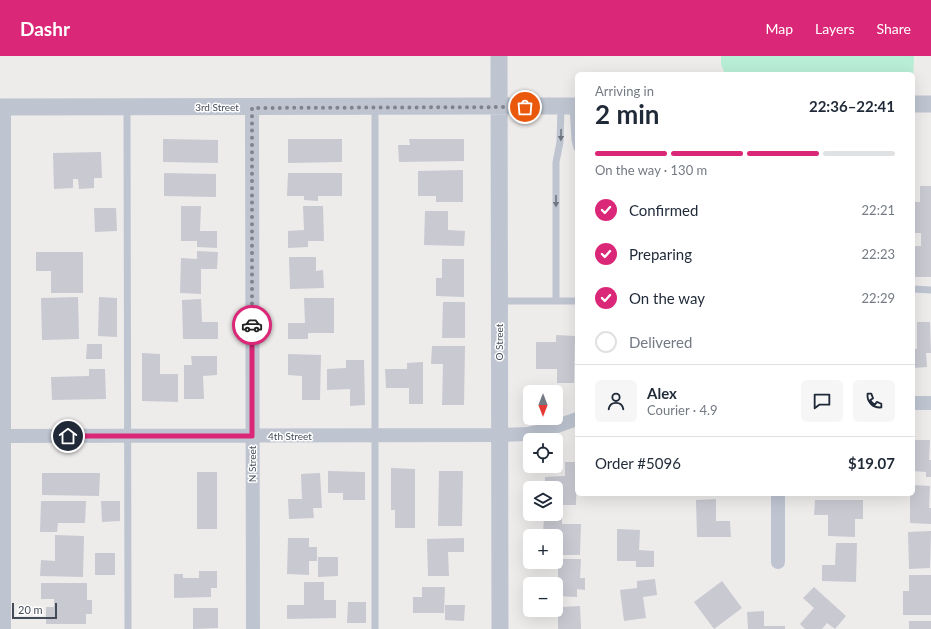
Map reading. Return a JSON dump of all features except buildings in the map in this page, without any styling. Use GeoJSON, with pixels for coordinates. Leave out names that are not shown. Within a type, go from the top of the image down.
{"type":"FeatureCollection","features":[{"type":"Feature","properties":{"kind":"street","name":"O Street"},"geometry":{"type":"LineString","coordinates":[[500,56],[500,629]]}},
{"type":"Feature","properties":{"kind":"street"},"geometry":{"type":"LineString","coordinates":[[915,104],[931,104]]}},
{"type":"Feature","properties":{"kind":"street","name":"3rd Street"},"geometry":{"type":"LineString","coordinates":[[2,107],[252,108],[570,106]]}},
{"type":"Feature","properties":{"kind":"street"},"geometry":{"type":"LineString","coordinates":[[2,107],[2,436],[4,629]]}},
{"type":"Feature","properties":{"kind":"street","name":"N Street"},"geometry":{"type":"LineString","coordinates":[[252,108],[253,629]]}},
{"type":"Feature","properties":{"kind":"street"},"geometry":{"type":"LineString","coordinates":[[915,403],[931,403]]}},
{"type":"Feature","properties":{"kind":"street","name":"4th Street"},"geometry":{"type":"LineString","coordinates":[[2,436],[500,435],[527,434],[546,430],[575,420]]}},
{"type":"Feature","properties":{"kind":"street"},"geometry":{"type":"LineString","coordinates":[[778,496],[778,562]]}},
{"type":"Feature","properties":{"kind":"lane"},"geometry":{"type":"LineString","coordinates":[[570,106],[575,140]]}},
{"type":"Feature","properties":{"kind":"lane"},"geometry":{"type":"LineString","coordinates":[[556,301],[556,162],[570,106]]}},
{"type":"Feature","properties":{"kind":"lane"},"geometry":{"type":"LineString","coordinates":[[127,107],[128,629]]}},
{"type":"Feature","properties":{"kind":"lane"},"geometry":{"type":"LineString","coordinates":[[375,107],[375,629]]}},
{"type":"Feature","properties":{"kind":"lane"},"geometry":{"type":"LineString","coordinates":[[915,290],[931,290]]}},
{"type":"Feature","properties":{"kind":"lane"},"geometry":{"type":"LineString","coordinates":[[500,301],[575,300]]}},
{"type":"Feature","properties":{"kind":"green space"},"geometry":{"type":"Polygon","coordinates":[[[721,56],[914,56],[913,72],[724,72],[721,64],[721,56]]]}},
{"type":"Feature","properties":{"kind":"way so far"},"geometry":{"type":"LineString","coordinates":[[252,325],[252,108],[525,107]]}},
{"type":"Feature","properties":{"kind":"route"},"geometry":{"type":"LineString","coordinates":[[68,436],[252,436],[252,325]]}}]}
